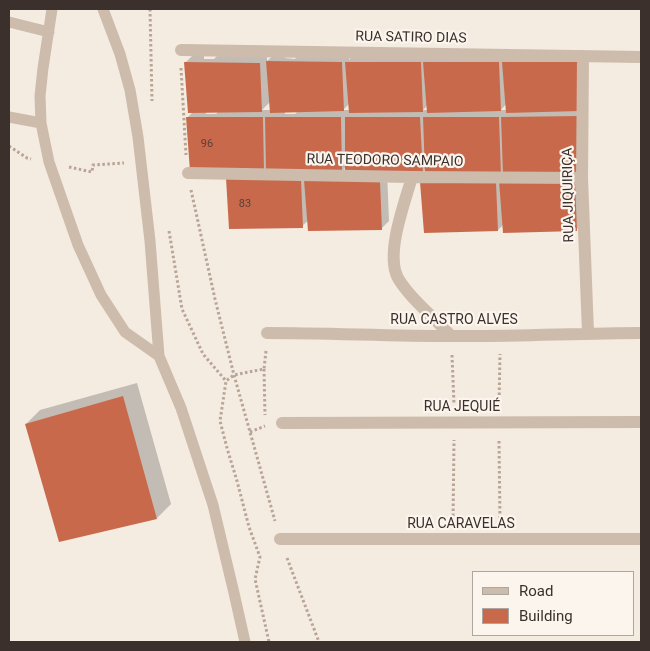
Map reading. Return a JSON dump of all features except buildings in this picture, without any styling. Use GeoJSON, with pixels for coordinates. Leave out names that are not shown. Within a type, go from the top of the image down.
{"type":"FeatureCollection","features":[{"type":"Feature","properties":{"kind":"street","name":"RUA SATIRO DIAS"},"geometry":{"type":"LineString","coordinates":[[181,50],[641,57]]}},
{"type":"Feature","properties":{"kind":"street","name":"RUA JIQUIRIÇA"},"geometry":{"type":"LineString","coordinates":[[583,56],[582,178],[588,333]]}},
{"type":"Feature","properties":{"kind":"street","name":"RUA TEODORO SAMPAIO"},"geometry":{"type":"LineString","coordinates":[[188,173],[582,178]]}},
{"type":"Feature","properties":{"kind":"street"},"geometry":{"type":"LineString","coordinates":[[412,177],[396,232],[394,257],[396,275],[406,291],[451,336]]}},
{"type":"Feature","properties":{"kind":"street","name":"RUA CASTRO ALVES"},"geometry":{"type":"LineString","coordinates":[[267,333],[501,336],[641,332]]}},
{"type":"Feature","properties":{"kind":"street","name":"RUA JEQUIÉ"},"geometry":{"type":"LineString","coordinates":[[282,423],[641,422]]}},
{"type":"Feature","properties":{"kind":"street","name":"RUA CARAVELAS"},"geometry":{"type":"LineString","coordinates":[[280,539],[641,538]]}},
{"type":"Feature","properties":{"kind":"lane"},"geometry":{"type":"LineString","coordinates":[[52,9],[40,96],[41,123],[50,162],[78,245],[101,295],[125,332],[159,356]]}},
{"type":"Feature","properties":{"kind":"lane"},"geometry":{"type":"LineString","coordinates":[[103,9],[120,54],[130,90],[138,138],[150,241],[159,356],[181,408],[213,506],[245,642]]}},
{"type":"Feature","properties":{"kind":"lane"},"geometry":{"type":"LineString","coordinates":[[9,22],[49,32]]}},
{"type":"Feature","properties":{"kind":"lane"},"geometry":{"type":"LineString","coordinates":[[9,117],[41,123]]}},
{"type":"Feature","properties":{"kind":"path"},"geometry":{"type":"LineString","coordinates":[[150,9],[152,106]]}},
{"type":"Feature","properties":{"kind":"path"},"geometry":{"type":"LineString","coordinates":[[181,50],[188,173],[215,300],[280,539],[319,642]]}},
{"type":"Feature","properties":{"kind":"path"},"geometry":{"type":"LineString","coordinates":[[9,146],[27,158],[92,172],[93,165],[124,163],[139,154]]}},
{"type":"Feature","properties":{"kind":"path"},"geometry":{"type":"LineString","coordinates":[[168,222],[182,309],[203,354],[226,381]]}},
{"type":"Feature","properties":{"kind":"path"},"geometry":{"type":"LineString","coordinates":[[265,426],[264,369],[267,333]]}},
{"type":"Feature","properties":{"kind":"path"},"geometry":{"type":"LineString","coordinates":[[451,336],[454,422],[453,540]]}},
{"type":"Feature","properties":{"kind":"path"},"geometry":{"type":"LineString","coordinates":[[500,539],[499,422],[501,336]]}},
{"type":"Feature","properties":{"kind":"path"},"geometry":{"type":"LineString","coordinates":[[264,369],[234,375],[226,381],[220,421],[249,527],[260,557],[255,579],[269,642]]}},
{"type":"Feature","properties":{"kind":"path"},"geometry":{"type":"LineString","coordinates":[[250,432],[265,426],[282,423]]}}]}
